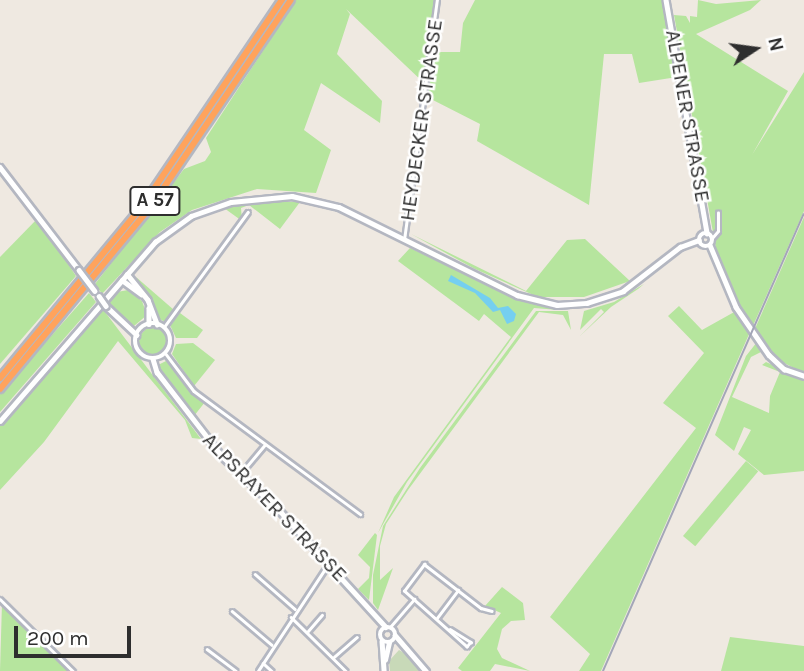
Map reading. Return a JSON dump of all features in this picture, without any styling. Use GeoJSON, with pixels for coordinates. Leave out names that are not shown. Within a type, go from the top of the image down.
{"type":"FeatureCollection","features":[{"type":"Feature","properties":{"kind":"highway","name":"A 57"},"geometry":{"type":"LineString","coordinates":[[0,378],[143,205],[282,0]]}},
{"type":"Feature","properties":{"kind":"highway","name":"A 57"},"geometry":{"type":"LineString","coordinates":[[0,389],[150,208],[291,0]]}},
{"type":"Feature","properties":{"kind":"street","name":"HEYDECKER STRASSE"},"geometry":{"type":"LineString","coordinates":[[404,240],[437,0]]}},
{"type":"Feature","properties":{"kind":"street","name":"ALPENER STRASSE"},"geometry":{"type":"LineString","coordinates":[[666,0],[707,233]]}},
{"type":"Feature","properties":{"kind":"street","name":"ALPSRAYER STRASSE"},"geometry":{"type":"LineString","coordinates":[[0,167],[106,306],[137,335],[138,350],[153,359],[159,375],[240,475],[329,564],[386,628]]}},
{"type":"Feature","properties":{"kind":"street"},"geometry":{"type":"LineString","coordinates":[[0,421],[155,242],[191,216],[250,197],[292,196],[318,201],[522,298],[565,305],[593,302],[623,291],[680,247],[699,240],[707,233],[712,238]]}},
{"type":"Feature","properties":{"kind":"street"},"geometry":{"type":"LineString","coordinates":[[164,327],[248,212]]}},
{"type":"Feature","properties":{"kind":"street"},"geometry":{"type":"LineString","coordinates":[[718,213],[719,231],[712,238],[710,245],[736,307],[769,355],[784,369],[804,376]]}},
{"type":"Feature","properties":{"kind":"street"},"geometry":{"type":"LineString","coordinates":[[699,240],[702,246],[710,245]]}},
{"type":"Feature","properties":{"kind":"street"},"geometry":{"type":"LineString","coordinates":[[127,274],[148,300],[157,324]]}},
{"type":"Feature","properties":{"kind":"street"},"geometry":{"type":"LineString","coordinates":[[122,280],[145,298],[149,324]]}},
{"type":"Feature","properties":{"kind":"street"},"geometry":{"type":"LineString","coordinates":[[137,335],[149,324],[164,327],[171,341],[166,354],[153,359]]}},
{"type":"Feature","properties":{"kind":"street"},"geometry":{"type":"LineString","coordinates":[[166,354],[194,391],[360,514]]}},
{"type":"Feature","properties":{"kind":"street"},"geometry":{"type":"LineString","coordinates":[[240,475],[265,445]]}},
{"type":"Feature","properties":{"kind":"street"},"geometry":{"type":"LineString","coordinates":[[258,671],[295,609],[329,564]]}},
{"type":"Feature","properties":{"kind":"street"},"geometry":{"type":"LineString","coordinates":[[448,629],[458,631],[471,642],[467,647],[404,591],[424,564],[481,608],[492,611]]}},
{"type":"Feature","properties":{"kind":"street"},"geometry":{"type":"LineString","coordinates":[[255,574],[295,609]]}},
{"type":"Feature","properties":{"kind":"street"},"geometry":{"type":"LineString","coordinates":[[437,618],[458,590]]}},
{"type":"Feature","properties":{"kind":"street"},"geometry":{"type":"LineString","coordinates":[[0,598],[73,671]]}},
{"type":"Feature","properties":{"kind":"street"},"geometry":{"type":"LineString","coordinates":[[384,669],[382,640],[386,628],[414,599]]}},
{"type":"Feature","properties":{"kind":"street"},"geometry":{"type":"LineString","coordinates":[[232,611],[272,645]]}},
{"type":"Feature","properties":{"kind":"street"},"geometry":{"type":"LineString","coordinates":[[308,631],[322,615]]}},
{"type":"Feature","properties":{"kind":"street"},"geometry":{"type":"LineString","coordinates":[[291,617],[346,671]]}},
{"type":"Feature","properties":{"kind":"street"},"geometry":{"type":"LineString","coordinates":[[386,628],[426,671]]}},
{"type":"Feature","properties":{"kind":"street"},"geometry":{"type":"LineString","coordinates":[[384,669],[390,641],[395,635]]}},
{"type":"Feature","properties":{"kind":"street"},"geometry":{"type":"LineString","coordinates":[[334,657],[357,637]]}},
{"type":"Feature","properties":{"kind":"street"},"geometry":{"type":"LineString","coordinates":[[382,640],[405,647]]}},
{"type":"Feature","properties":{"kind":"street"},"geometry":{"type":"LineString","coordinates":[[207,649],[236,671]]}},
{"type":"Feature","properties":{"kind":"street"},"geometry":{"type":"LineString","coordinates":[[263,663],[272,671]]}},
{"type":"Feature","properties":{"kind":"green space"},"geometry":{"type":"Polygon","coordinates":[[[296,0],[437,0],[424,83],[346,9],[350,14],[337,54],[382,101],[380,123],[321,83],[304,130],[331,150],[316,193],[257,189],[192,210],[160,232],[102,294],[95,284],[184,169],[205,161],[211,152],[206,138],[296,0]]]}},
{"type":"Feature","properties":{"kind":"green space"},"geometry":{"type":"Polygon","coordinates":[[[475,0],[664,0],[677,77],[639,83],[632,54],[604,54],[589,205],[477,141],[480,124],[427,97],[434,52],[460,52],[463,23],[475,0]]]}},
{"type":"Feature","properties":{"kind":"green space"},"geometry":{"type":"Polygon","coordinates":[[[698,0],[716,4],[761,0],[750,10],[696,34],[788,91],[752,155],[804,72],[804,211],[752,328],[740,311],[716,249],[674,15],[686,16],[690,23],[690,16],[697,17],[698,0]]]}},
{"type":"Feature","properties":{"kind":"green space"},"geometry":{"type":"Polygon","coordinates":[[[265,201],[300,202],[280,229],[249,205],[241,208],[242,221],[224,208],[265,201]]]}},
{"type":"Feature","properties":{"kind":"green space"},"geometry":{"type":"Polygon","coordinates":[[[804,217],[804,373],[772,357],[754,331],[804,217]]]}},
{"type":"Feature","properties":{"kind":"green space"},"geometry":{"type":"Polygon","coordinates":[[[38,218],[76,276],[0,364],[0,257],[38,218]]]}},
{"type":"Feature","properties":{"kind":"green space"},"geometry":{"type":"Polygon","coordinates":[[[411,234],[526,291],[567,240],[585,239],[630,281],[584,297],[538,297],[475,269],[411,234]]]}},
{"type":"Feature","properties":{"kind":"green space"},"geometry":{"type":"Polygon","coordinates":[[[410,248],[520,300],[559,310],[534,308],[407,482],[378,533],[394,497],[511,337],[484,314],[479,321],[398,261],[410,248]]]}},
{"type":"Feature","properties":{"kind":"green space"},"geometry":{"type":"Polygon","coordinates":[[[136,277],[174,310],[165,322],[156,317],[136,277]]]}},
{"type":"Feature","properties":{"kind":"green space"},"geometry":{"type":"Polygon","coordinates":[[[644,284],[611,307],[579,337],[604,312],[601,309],[580,330],[584,311],[614,302],[644,284]]]}},
{"type":"Feature","properties":{"kind":"green space"},"geometry":{"type":"Polygon","coordinates":[[[128,290],[142,301],[147,315],[134,326],[122,322],[107,303],[117,292],[128,290]]]}},
{"type":"Feature","properties":{"kind":"green space"},"geometry":{"type":"Polygon","coordinates":[[[89,293],[96,302],[0,412],[0,394],[89,293]]]}},
{"type":"Feature","properties":{"kind":"green space"},"geometry":{"type":"Polygon","coordinates":[[[679,306],[702,330],[736,311],[750,332],[601,671],[579,671],[590,654],[550,617],[696,428],[663,403],[704,353],[668,316],[679,306]]]}},
{"type":"Feature","properties":{"kind":"green space"},"geometry":{"type":"Polygon","coordinates":[[[102,308],[201,439],[192,438],[185,420],[118,341],[44,442],[0,490],[0,426],[102,308]]]}},
{"type":"Feature","properties":{"kind":"green space"},"geometry":{"type":"Polygon","coordinates":[[[536,311],[568,311],[571,330],[563,315],[539,312],[408,490],[386,524],[380,546],[380,580],[393,568],[378,610],[373,603],[373,575],[383,526],[420,468],[536,311]]]}},
{"type":"Feature","properties":{"kind":"green space"},"geometry":{"type":"Polygon","coordinates":[[[180,313],[203,330],[197,338],[176,338],[170,325],[180,313]]]}},
{"type":"Feature","properties":{"kind":"green space"},"geometry":{"type":"Polygon","coordinates":[[[154,327],[160,328],[168,336],[168,348],[160,356],[154,357],[148,356],[140,348],[139,342],[140,336],[148,328],[154,327]]]}},
{"type":"Feature","properties":{"kind":"green space"},"geometry":{"type":"Polygon","coordinates":[[[757,342],[763,351],[751,357],[732,397],[769,413],[770,396],[780,372],[762,365],[766,362],[804,379],[804,471],[764,475],[738,454],[751,430],[744,427],[734,451],[715,435],[746,356],[757,342]]]}},
{"type":"Feature","properties":{"kind":"green space"},"geometry":{"type":"Polygon","coordinates":[[[193,343],[215,360],[194,386],[172,354],[176,344],[193,343]]]}},
{"type":"Feature","properties":{"kind":"green space"},"geometry":{"type":"Polygon","coordinates":[[[168,360],[184,384],[205,402],[194,416],[160,371],[158,365],[168,360]]]}},
{"type":"Feature","properties":{"kind":"green space"},"geometry":{"type":"Polygon","coordinates":[[[746,461],[758,471],[695,546],[683,536],[746,461]]]}},
{"type":"Feature","properties":{"kind":"green space"},"geometry":{"type":"Polygon","coordinates":[[[375,533],[377,535],[369,600],[358,589],[369,578],[370,567],[358,555],[375,533]]]}},
{"type":"Feature","properties":{"kind":"green space"},"geometry":{"type":"Polygon","coordinates":[[[502,587],[523,603],[525,620],[511,621],[502,629],[497,649],[502,658],[530,671],[495,664],[490,671],[462,671],[458,668],[501,613],[485,606],[502,587]]]}},
{"type":"Feature","properties":{"kind":"green space"},"geometry":{"type":"Polygon","coordinates":[[[2,603],[25,625],[72,671],[0,671],[2,603]]]}},
{"type":"Feature","properties":{"kind":"green space"},"geometry":{"type":"Polygon","coordinates":[[[730,637],[804,646],[804,671],[721,671],[730,637]]]}},
{"type":"Feature","properties":{"kind":"green space"},"geometry":{"type":"Polygon","coordinates":[[[399,650],[406,654],[420,671],[390,671],[389,661],[399,650]]]}},
{"type":"Feature","properties":{"kind":"water"},"geometry":{"type":"Polygon","coordinates":[[[451,275],[490,298],[498,308],[508,306],[516,314],[514,321],[507,324],[500,310],[493,312],[475,293],[448,281],[451,275]]]}},
{"type":"Feature","properties":{"kind":"railway"},"geometry":{"type":"LineString","coordinates":[[603,671],[804,214]]}}]}
